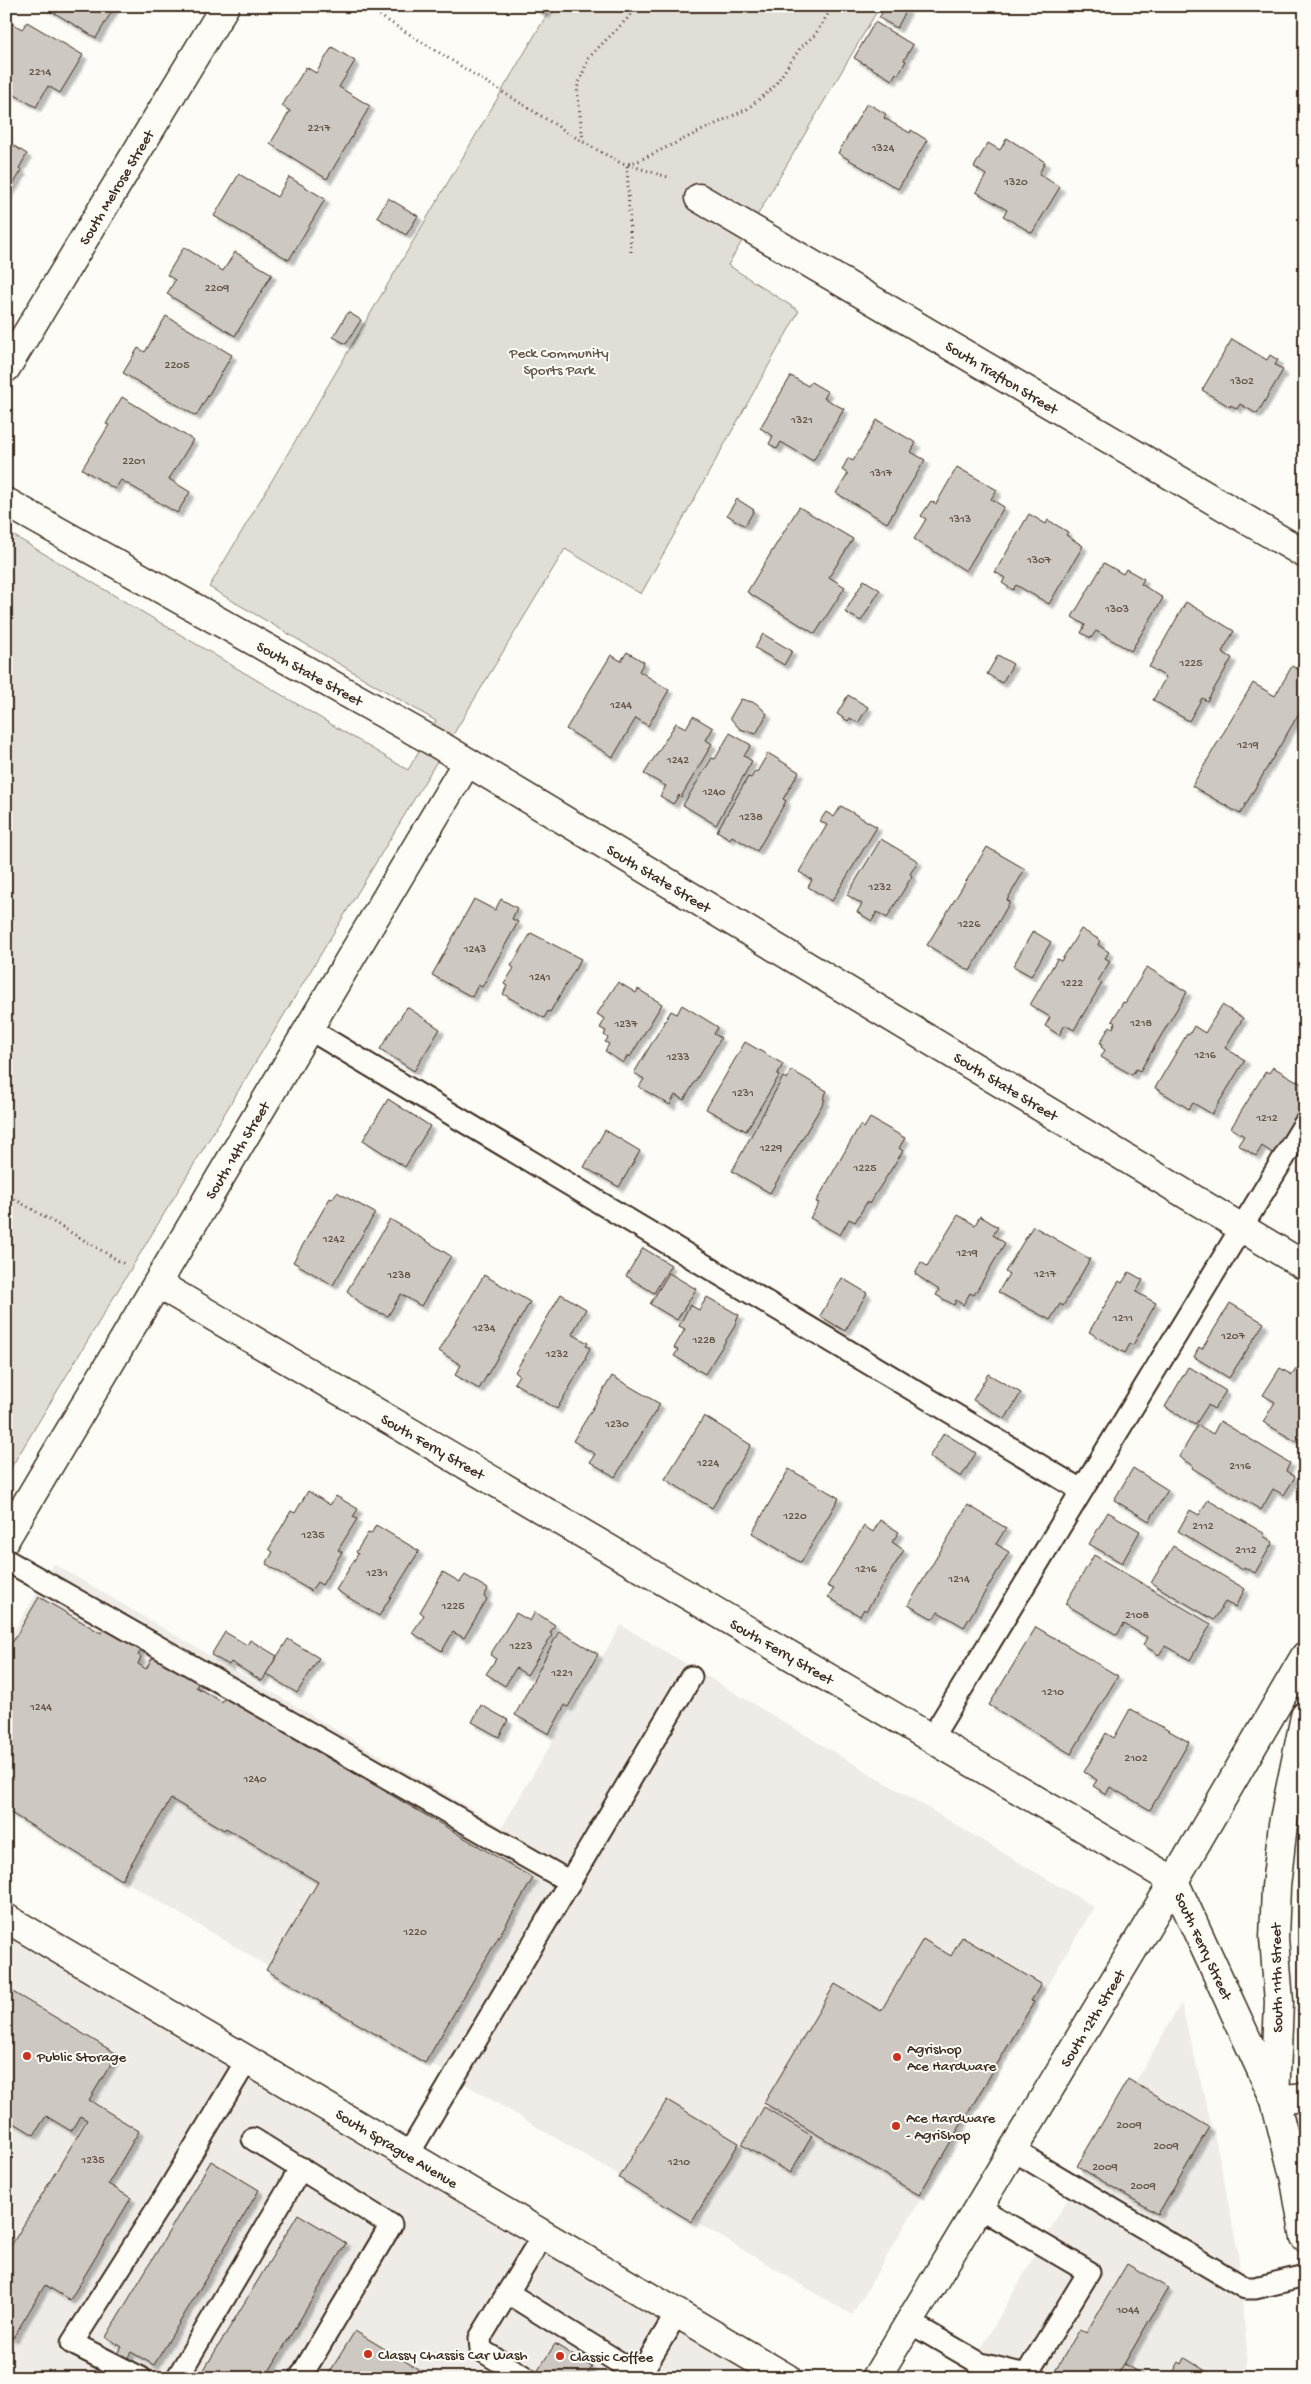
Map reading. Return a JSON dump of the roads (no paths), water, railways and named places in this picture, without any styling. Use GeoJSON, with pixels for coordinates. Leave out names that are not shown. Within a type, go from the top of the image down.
{"type":"FeatureCollection","features":[{"type":"Feature","properties":{"kind":"street","name":"South Melrose Street"},"geometry":{"type":"LineString","coordinates":[[6,368],[225,6]]}},
{"type":"Feature","properties":{"kind":"street","name":"South Trafton Street"},"geometry":{"type":"LineString","coordinates":[[699,198],[1305,554]]}},
{"type":"Feature","properties":{"kind":"street","name":"South State Street"},"geometry":{"type":"LineString","coordinates":[[6,502],[467,762],[1305,1266]]}},
{"type":"Feature","properties":{"kind":"street","name":"South 14th Street"},"geometry":{"type":"LineString","coordinates":[[6,1538],[467,762]]}},
{"type":"Feature","properties":{"kind":"street","name":"South Ferry Street"},"geometry":{"type":"LineString","coordinates":[[158,1284],[1174,1881],[1275,2100]]}},
{"type":"Feature","properties":{"kind":"street","name":"South 12th Street"},"geometry":{"type":"LineString","coordinates":[[876,2378],[1174,1881],[1305,1656]]}},
{"type":"Feature","properties":{"kind":"street","name":"South 11th Street"},"geometry":{"type":"LineString","coordinates":[[1305,1716],[1283,1824],[1276,1887],[1274,1938],[1279,2002],[1275,2100],[1295,2180],[1305,2238]]}},
{"type":"Feature","properties":{"kind":"street","name":"South Sprague Avenue"},"geometry":{"type":"LineString","coordinates":[[6,1918],[787,2378]]}},
{"type":"Feature","properties":{"kind":"street"},"geometry":{"type":"LineString","coordinates":[[1275,2100],[1305,2097]]}},
{"type":"Feature","properties":{"kind":"lane"},"geometry":{"type":"LineString","coordinates":[[309,1029],[1081,1490]]}},
{"type":"Feature","properties":{"kind":"lane"},"geometry":{"type":"LineString","coordinates":[[931,1739],[1305,1123]]}},
{"type":"Feature","properties":{"kind":"lane"},"geometry":{"type":"LineString","coordinates":[[6,1560],[570,1882]]}},
{"type":"Feature","properties":{"kind":"lane"},"geometry":{"type":"LineString","coordinates":[[408,2155],[691,1677]]}},
{"type":"Feature","properties":{"kind":"lane"},"geometry":{"type":"LineString","coordinates":[[140,2378],[72,2343],[166,2195],[247,2060]]}},
{"type":"Feature","properties":{"kind":"lane"},"geometry":{"type":"LineString","coordinates":[[253,2139],[392,2225],[300,2378]]}},
{"type":"Feature","properties":{"kind":"lane"},"geometry":{"type":"LineString","coordinates":[[1013,2150],[1245,2288],[1254,2288],[1305,2276]]}},
{"type":"Feature","properties":{"kind":"lane"},"geometry":{"type":"LineString","coordinates":[[176,2378],[301,2168]]}},
{"type":"Feature","properties":{"kind":"lane"},"geometry":{"type":"LineString","coordinates":[[909,2322],[981,2364],[1026,2375],[1089,2272],[978,2207]]}},
{"type":"Feature","properties":{"kind":"lane"},"geometry":{"type":"LineString","coordinates":[[526,2378],[481,2350],[480,2338],[543,2234]]}},
{"type":"Feature","properties":{"kind":"lane"},"geometry":{"type":"LineString","coordinates":[[508,2293],[641,2377],[677,2313]]}},
{"type":"Feature","properties":{"kind":"place","name":"Public Storage"},"geometry":{"type":"Point","coordinates":[27,2056]}},
{"type":"Feature","properties":{"kind":"place","name":"Agrishop Ace Hardware"},"geometry":{"type":"Point","coordinates":[897,2057]}},
{"type":"Feature","properties":{"kind":"place","name":"Ace Hardware - AgriShop"},"geometry":{"type":"Point","coordinates":[896,2126]}},
{"type":"Feature","properties":{"kind":"place","name":"Classy Chassis Car Wash"},"geometry":{"type":"Point","coordinates":[368,2354]}},
{"type":"Feature","properties":{"kind":"place","name":"Classic Coffee"},"geometry":{"type":"Point","coordinates":[560,2356]}},
{"type":"Feature","properties":{"kind":"park label","name":"Peck Community Sports Park"},"geometry":{"type":"Point","coordinates":[559,360]}}]}
